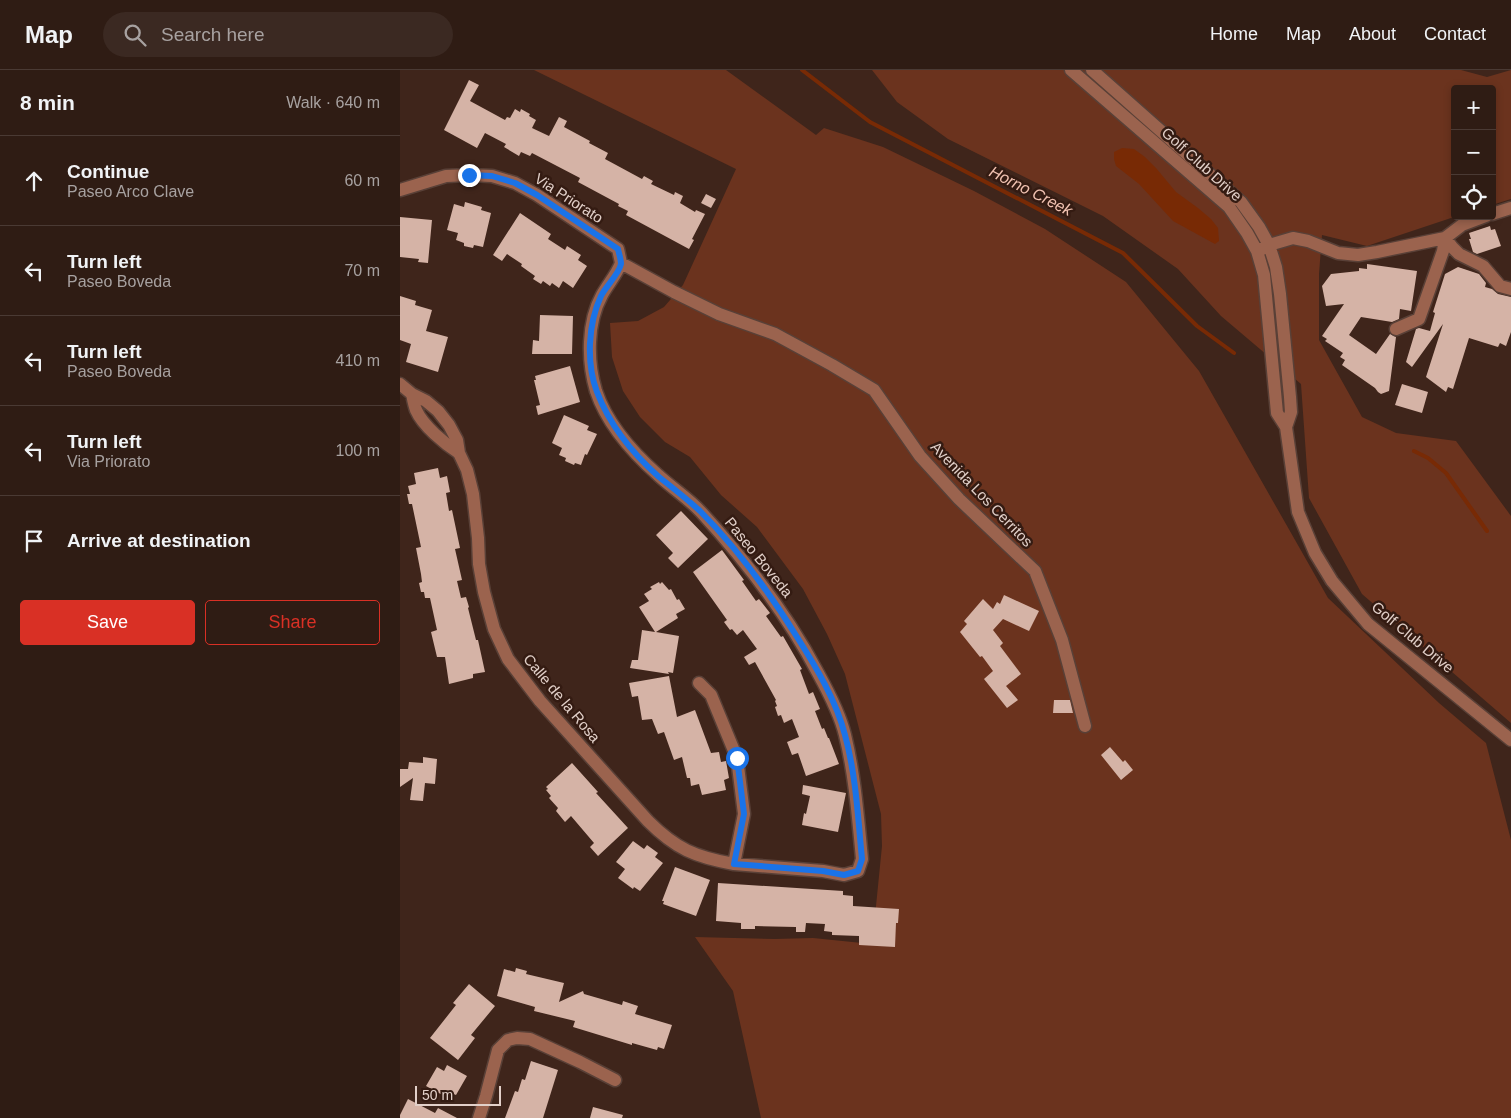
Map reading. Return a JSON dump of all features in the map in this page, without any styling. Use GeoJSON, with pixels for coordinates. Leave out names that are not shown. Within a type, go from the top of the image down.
{"type":"FeatureCollection","features":[{"type":"Feature","properties":{"kind":"street","name":"Golf Club Drive"},"geometry":{"type":"LineString","coordinates":[[1070,70],[1229,206],[1258,251],[1264,275],[1277,413],[1286,427],[1298,512],[1315,553],[1332,581],[1368,624],[1511,740]]}},
{"type":"Feature","properties":{"kind":"street","name":"Golf Club Drive"},"geometry":{"type":"LineString","coordinates":[[1092,70],[1241,202],[1269,245],[1276,267],[1280,294],[1288,378],[1291,412],[1286,427]]}},
{"type":"Feature","properties":{"kind":"street","name":"Via Priorato"},"geometry":{"type":"LineString","coordinates":[[400,190],[446,176],[492,176],[515,183],[537,195],[618,249],[621,263]]}},
{"type":"Feature","properties":{"kind":"street"},"geometry":{"type":"LineString","coordinates":[[1496,213],[1511,208]]}},
{"type":"Feature","properties":{"kind":"street"},"geometry":{"type":"LineString","coordinates":[[1258,251],[1285,240],[1298,239],[1338,253],[1358,255],[1398,249],[1445,238],[1462,224],[1474,220]]}},
{"type":"Feature","properties":{"kind":"street"},"geometry":{"type":"LineString","coordinates":[[1445,238],[1459,254],[1483,266],[1500,286],[1511,289]]}},
{"type":"Feature","properties":{"kind":"street"},"geometry":{"type":"LineString","coordinates":[[1396,330],[1419,320],[1443,251],[1445,238]]}},
{"type":"Feature","properties":{"kind":"street","name":"Avenida Los Cerritos"},"geometry":{"type":"LineString","coordinates":[[621,263],[719,314],[775,334],[874,390],[920,456],[959,499],[1035,570],[1062,640],[1085,726]]}},
{"type":"Feature","properties":{"kind":"street","name":"Paseo Boveda"},"geometry":{"type":"LineString","coordinates":[[621,263],[601,297],[593,319],[590,345],[596,391],[605,410],[618,433],[634,453],[699,510],[738,555],[776,604],[810,657],[829,693],[845,734],[852,773],[862,859],[858,871],[844,875],[823,871],[734,864]]}},
{"type":"Feature","properties":{"kind":"street","name":"Calle de la Rosa"},"geometry":{"type":"LineString","coordinates":[[400,384],[438,410],[457,440],[459,453],[467,470],[473,494],[479,564],[484,592],[494,629],[508,659],[540,701],[664,836],[682,849],[704,857],[734,864]]}},
{"type":"Feature","properties":{"kind":"street"},"geometry":{"type":"LineString","coordinates":[[412,394],[416,410],[424,424],[448,446],[459,453]]}},
{"type":"Feature","properties":{"kind":"street"},"geometry":{"type":"LineString","coordinates":[[700,683],[711,695],[737,758],[744,814],[734,864]]}},
{"type":"Feature","properties":{"kind":"street"},"geometry":{"type":"LineString","coordinates":[[479,1118],[498,1050],[508,1040],[517,1038],[530,1039],[615,1080]]}},
{"type":"Feature","properties":{"kind":"shaded area"},"geometry":{"type":"Polygon","coordinates":[[[534,70],[726,70],[816,135],[824,128],[883,147],[974,191],[1045,229],[1126,282],[1199,371],[1328,598],[1439,703],[1486,743],[1511,840],[1511,1118],[761,1118],[733,991],[695,937],[813,938],[862,943],[874,926],[882,846],[881,814],[845,674],[827,634],[803,589],[757,527],[721,495],[690,457],[665,442],[640,417],[623,391],[612,357],[610,323],[638,321],[664,307],[683,285],[736,169],[534,70]]]}},
{"type":"Feature","properties":{"kind":"shaded area"},"geometry":{"type":"Polygon","coordinates":[[[872,70],[1461,70],[1487,77],[1511,70],[1511,199],[1496,204],[1496,85],[1451,85],[1451,218],[1367,246],[1322,235],[1319,274],[1319,340],[1362,417],[1396,433],[1456,441],[1511,516],[1511,723],[1362,594],[1309,498],[1301,384],[1221,316],[1178,269],[1103,216],[948,139],[897,102],[872,70]]]}},
{"type":"Feature","properties":{"kind":"shaded area"},"geometry":{"type":"Polygon","coordinates":[[[1122,148],[1134,149],[1145,157],[1176,192],[1211,219],[1218,228],[1219,241],[1215,244],[1173,221],[1139,184],[1116,166],[1114,152],[1122,148]]]}},
{"type":"Feature","properties":{"kind":"building"},"geometry":{"type":"Polygon","coordinates":[[[469,80],[479,85],[470,101],[505,120],[507,117],[510,118],[515,109],[520,112],[521,109],[536,120],[532,128],[549,136],[559,117],[567,121],[564,127],[608,153],[605,159],[642,179],[644,176],[653,181],[651,184],[674,195],[675,192],[683,196],[680,203],[695,212],[696,210],[705,214],[689,249],[626,215],[628,211],[618,206],[619,204],[578,182],[580,178],[532,153],[530,156],[521,152],[519,156],[504,147],[506,144],[485,133],[477,148],[444,130],[469,80]]]}},
{"type":"Feature","properties":{"kind":"building"},"geometry":{"type":"Polygon","coordinates":[[[706,194],[716,199],[711,208],[701,203],[706,194]]]}},
{"type":"Feature","properties":{"kind":"building"},"geometry":{"type":"Polygon","coordinates":[[[465,202],[482,207],[481,210],[491,213],[483,247],[474,245],[473,248],[464,246],[464,243],[456,240],[458,233],[447,230],[454,204],[464,207],[465,202]]]}},
{"type":"Feature","properties":{"kind":"building"},"geometry":{"type":"Polygon","coordinates":[[[520,213],[551,234],[548,239],[565,250],[567,246],[581,255],[578,260],[587,266],[573,288],[563,281],[559,288],[552,283],[550,286],[543,281],[541,284],[533,279],[535,276],[521,266],[522,264],[507,254],[502,261],[493,255],[520,213]]]}},
{"type":"Feature","properties":{"kind":"building"},"geometry":{"type":"Polygon","coordinates":[[[400,217],[432,220],[428,263],[418,262],[419,259],[400,257],[400,217]]]}},
{"type":"Feature","properties":{"kind":"building"},"geometry":{"type":"Polygon","coordinates":[[[1490,226],[1491,230],[1495,229],[1501,246],[1477,254],[1473,252],[1469,233],[1490,226]]]}},
{"type":"Feature","properties":{"kind":"building"},"geometry":{"type":"Polygon","coordinates":[[[1367,264],[1417,271],[1411,311],[1400,309],[1399,319],[1392,322],[1361,317],[1349,335],[1376,354],[1390,334],[1396,337],[1389,391],[1381,394],[1342,365],[1345,360],[1340,357],[1343,353],[1325,341],[1327,339],[1322,336],[1344,304],[1326,306],[1322,286],[1331,274],[1359,271],[1359,268],[1367,269],[1367,264]]]}},
{"type":"Feature","properties":{"kind":"building"},"geometry":{"type":"Polygon","coordinates":[[[1458,267],[1479,274],[1486,283],[1485,287],[1492,289],[1498,294],[1511,297],[1511,332],[1506,346],[1500,343],[1498,347],[1469,338],[1453,389],[1448,387],[1446,392],[1426,377],[1443,324],[1412,367],[1406,362],[1416,329],[1430,331],[1435,313],[1433,312],[1445,274],[1458,267]]]}},
{"type":"Feature","properties":{"kind":"building"},"geometry":{"type":"Polygon","coordinates":[[[400,296],[416,301],[415,305],[432,310],[426,331],[448,337],[438,372],[406,362],[411,344],[400,340],[400,296]]]}},
{"type":"Feature","properties":{"kind":"building"},"geometry":{"type":"Polygon","coordinates":[[[540,315],[573,316],[572,354],[532,354],[533,340],[539,341],[540,315]]]}},
{"type":"Feature","properties":{"kind":"building"},"geometry":{"type":"Polygon","coordinates":[[[570,366],[580,402],[538,415],[536,406],[540,405],[534,380],[536,380],[535,376],[570,366]]]}},
{"type":"Feature","properties":{"kind":"building"},"geometry":{"type":"Polygon","coordinates":[[[1402,384],[1428,392],[1422,413],[1395,405],[1402,384]]]}},
{"type":"Feature","properties":{"kind":"building"},"geometry":{"type":"Polygon","coordinates":[[[564,415],[589,426],[587,430],[597,434],[581,465],[575,463],[574,465],[565,461],[566,458],[559,455],[562,448],[552,443],[564,415]]]}},
{"type":"Feature","properties":{"kind":"building"},"geometry":{"type":"Polygon","coordinates":[[[438,468],[440,478],[447,476],[450,492],[446,493],[449,511],[452,510],[460,548],[455,549],[462,580],[457,581],[461,598],[466,597],[485,672],[473,674],[473,678],[449,684],[445,657],[437,657],[431,632],[437,630],[430,598],[425,598],[419,583],[422,582],[416,548],[421,547],[412,504],[409,504],[407,494],[410,494],[408,486],[416,484],[414,473],[438,468]]]}},
{"type":"Feature","properties":{"kind":"building"},"geometry":{"type":"Polygon","coordinates":[[[681,511],[708,539],[678,568],[668,558],[673,553],[656,535],[681,511]]]}},
{"type":"Feature","properties":{"kind":"building"},"geometry":{"type":"Polygon","coordinates":[[[722,550],[744,580],[742,581],[756,601],[759,599],[770,613],[766,616],[781,637],[783,636],[802,669],[800,670],[809,694],[813,692],[820,709],[815,711],[822,729],[824,728],[829,738],[839,764],[806,776],[798,753],[792,755],[787,742],[799,737],[792,719],[784,723],[781,715],[778,716],[775,707],[777,706],[776,700],[755,662],[749,665],[744,657],[757,649],[743,630],[737,635],[732,629],[730,630],[724,622],[727,620],[693,572],[722,550]]]}},
{"type":"Feature","properties":{"kind":"building"},"geometry":{"type":"Polygon","coordinates":[[[659,582],[660,584],[662,582],[669,590],[671,589],[685,609],[676,614],[678,618],[656,632],[679,636],[673,673],[668,672],[669,674],[630,668],[632,660],[638,660],[642,630],[655,632],[639,607],[649,601],[644,594],[652,589],[650,587],[659,582]]]}},
{"type":"Feature","properties":{"kind":"building"},"geometry":{"type":"Polygon","coordinates":[[[1004,595],[1039,611],[1029,631],[1003,619],[993,630],[1003,643],[1000,646],[1021,674],[1006,686],[1018,700],[1007,708],[984,679],[993,671],[960,632],[967,624],[964,621],[983,599],[993,609],[997,602],[1000,604],[1004,595]]]}},
{"type":"Feature","properties":{"kind":"building"},"geometry":{"type":"Polygon","coordinates":[[[669,676],[677,717],[695,710],[711,753],[719,752],[721,762],[726,761],[729,778],[724,780],[726,790],[702,795],[699,784],[691,786],[682,757],[674,760],[664,732],[658,734],[652,719],[642,720],[638,696],[632,697],[629,683],[669,676]]]}},
{"type":"Feature","properties":{"kind":"building"},"geometry":{"type":"Polygon","coordinates":[[[1054,700],[1070,700],[1073,713],[1053,713],[1054,700]]]}},
{"type":"Feature","properties":{"kind":"building"},"geometry":{"type":"Polygon","coordinates":[[[1110,747],[1133,770],[1121,780],[1101,755],[1110,747]]]}},
{"type":"Feature","properties":{"kind":"building"},"geometry":{"type":"Polygon","coordinates":[[[423,757],[437,759],[435,784],[425,783],[423,801],[410,800],[413,778],[400,787],[400,769],[408,769],[409,762],[423,763],[423,757]]]}},
{"type":"Feature","properties":{"kind":"building"},"geometry":{"type":"Polygon","coordinates":[[[572,763],[628,828],[598,856],[590,847],[594,843],[571,816],[565,822],[556,811],[558,808],[549,798],[551,796],[546,790],[548,789],[546,787],[572,763]]]}},
{"type":"Feature","properties":{"kind":"building"},"geometry":{"type":"Polygon","coordinates":[[[803,785],[846,793],[838,832],[802,825],[810,796],[802,794],[803,785]]]}},
{"type":"Feature","properties":{"kind":"building"},"geometry":{"type":"Polygon","coordinates":[[[633,841],[644,849],[647,845],[658,853],[655,857],[663,863],[640,891],[634,887],[633,889],[618,878],[625,869],[616,862],[633,841]]]}},
{"type":"Feature","properties":{"kind":"building"},"geometry":{"type":"Polygon","coordinates":[[[675,867],[710,880],[696,916],[663,904],[664,901],[662,901],[675,867]]]}},
{"type":"Feature","properties":{"kind":"building"},"geometry":{"type":"Polygon","coordinates":[[[718,883],[843,891],[843,895],[853,896],[853,906],[899,909],[898,923],[896,923],[895,947],[859,945],[859,936],[832,935],[832,932],[824,931],[825,924],[806,923],[805,932],[796,932],[796,927],[755,926],[755,929],[741,929],[741,923],[716,921],[718,883]]]}},
{"type":"Feature","properties":{"kind":"building"},"geometry":{"type":"Polygon","coordinates":[[[516,968],[527,971],[526,974],[564,983],[559,1002],[583,991],[584,994],[622,1005],[623,1001],[638,1006],[635,1014],[672,1025],[664,1049],[658,1047],[657,1050],[632,1043],[632,1045],[573,1027],[575,1021],[534,1011],[535,1007],[497,996],[504,969],[515,972],[516,968]]]}},
{"type":"Feature","properties":{"kind":"building"},"geometry":{"type":"Polygon","coordinates":[[[469,984],[495,1006],[471,1035],[475,1038],[458,1060],[430,1038],[456,1005],[453,1003],[469,984]]]}},
{"type":"Feature","properties":{"kind":"building"},"geometry":{"type":"Polygon","coordinates":[[[531,1061],[558,1070],[543,1118],[505,1118],[515,1091],[518,1092],[522,1079],[525,1080],[531,1061]]]}},
{"type":"Feature","properties":{"kind":"building"},"geometry":{"type":"Polygon","coordinates":[[[447,1065],[467,1076],[456,1095],[451,1093],[448,1098],[426,1086],[437,1067],[444,1071],[447,1065]]]}},
{"type":"Feature","properties":{"kind":"building"},"geometry":{"type":"Polygon","coordinates":[[[408,1099],[435,1113],[438,1108],[457,1118],[400,1118],[408,1099]]]}},
{"type":"Feature","properties":{"kind":"building"},"geometry":{"type":"Polygon","coordinates":[[[593,1107],[623,1115],[622,1118],[590,1118],[593,1107]]]}},
{"type":"Feature","properties":{"kind":"waterway","name":"Horno Creek"},"geometry":{"type":"LineString","coordinates":[[802,70],[870,122],[1123,253],[1197,326],[1234,353]]}},
{"type":"Feature","properties":{"kind":"waterway","name":"Horno Creek"},"geometry":{"type":"LineString","coordinates":[[1414,451],[1428,458],[1446,473],[1487,531]]}},
{"type":"Feature","properties":{"kind":"route"},"geometry":{"type":"LineString","coordinates":[[469,175],[492,176],[515,183],[537,195],[618,249],[621,263],[601,297],[593,319],[590,345],[596,391],[618,433],[634,453],[699,510],[738,555],[776,604],[810,657],[829,693],[845,734],[852,773],[862,859],[858,871],[844,875],[823,871],[734,864],[744,814],[737,758]]}}]}
